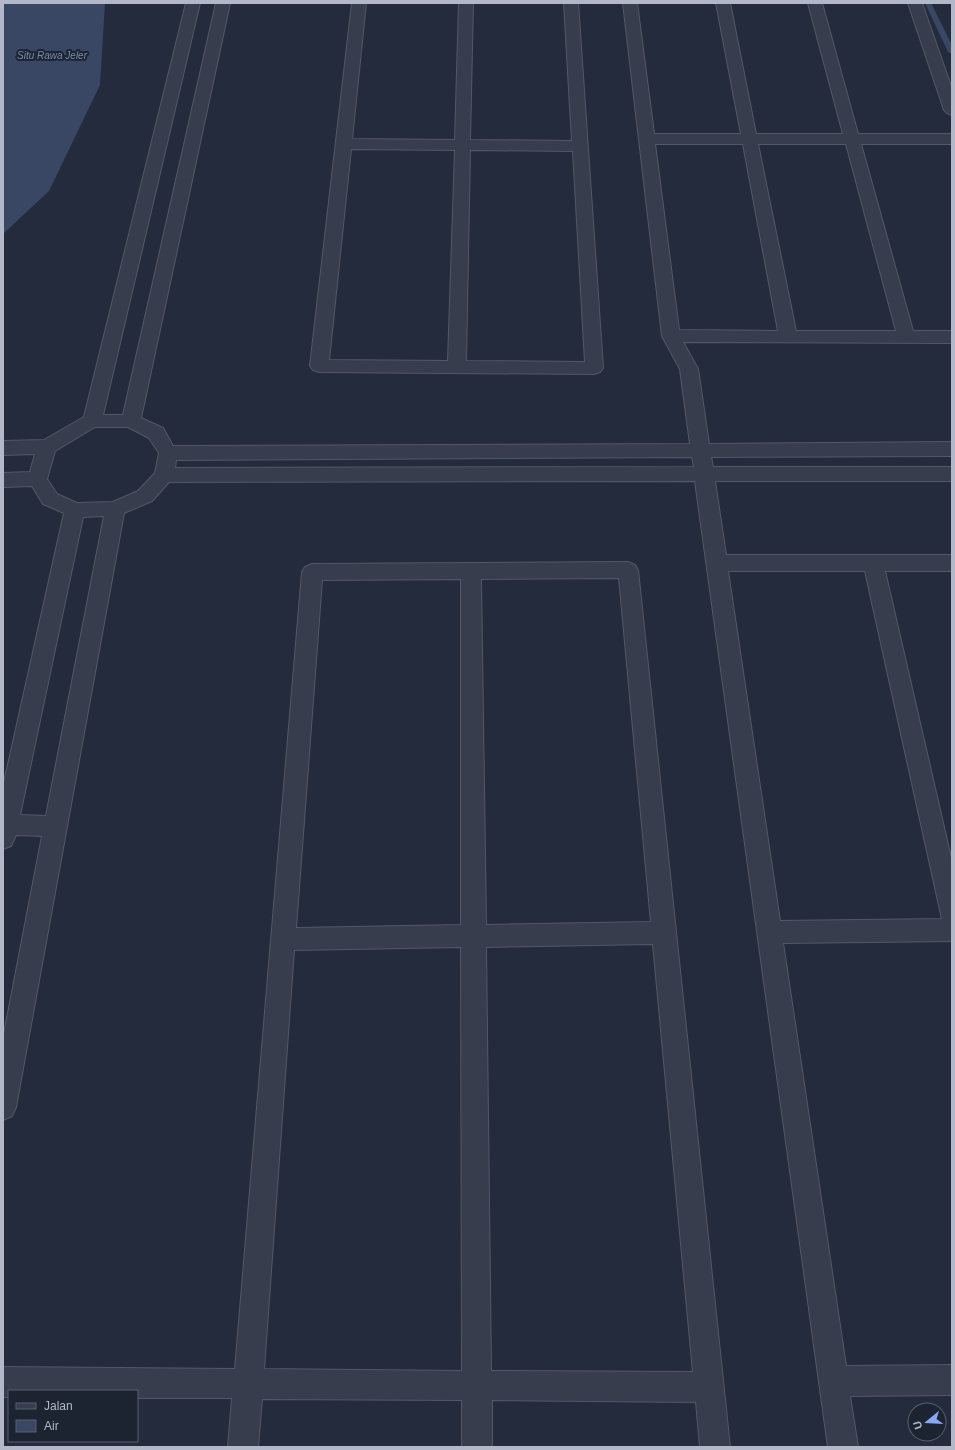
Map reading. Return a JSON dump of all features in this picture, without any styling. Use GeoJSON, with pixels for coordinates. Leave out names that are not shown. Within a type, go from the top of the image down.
{"type":"FeatureCollection","features":[{"type":"Feature","properties":{"kind":"street"},"geometry":{"type":"LineString","coordinates":[[131,421],[169,175],[187,28],[194,3]]}},
{"type":"Feature","properties":{"kind":"street"},"geometry":{"type":"LineString","coordinates":[[92,421],[169,175],[218,28],[223,3]]}},
{"type":"Feature","properties":{"kind":"street"},"geometry":{"type":"LineString","coordinates":[[359,3],[319,366],[594,368],[571,3]]}},
{"type":"Feature","properties":{"kind":"street"},"geometry":{"type":"LineString","coordinates":[[457,367],[466,3]]}},
{"type":"Feature","properties":{"kind":"street"},"geometry":{"type":"LineString","coordinates":[[630,3],[671,336],[689,369],[843,1447]]}},
{"type":"Feature","properties":{"kind":"street"},"geometry":{"type":"LineString","coordinates":[[723,3],[788,337]]}},
{"type":"Feature","properties":{"kind":"street"},"geometry":{"type":"LineString","coordinates":[[815,3],[906,337]]}},
{"type":"Feature","properties":{"kind":"street"},"geometry":{"type":"LineString","coordinates":[[915,3],[952,110]]}},
{"type":"Feature","properties":{"kind":"street"},"geometry":{"type":"LineString","coordinates":[[187,28],[218,28]]}},
{"type":"Feature","properties":{"kind":"street"},"geometry":{"type":"LineString","coordinates":[[647,139],[952,138]]}},
{"type":"Feature","properties":{"kind":"street"},"geometry":{"type":"LineString","coordinates":[[343,144],[580,146]]}},
{"type":"Feature","properties":{"kind":"street"},"geometry":{"type":"LineString","coordinates":[[671,336],[952,337]]}},
{"type":"Feature","properties":{"kind":"street"},"geometry":{"type":"LineString","coordinates":[[3,448],[47,447],[92,421],[131,421],[156,433],[168,453],[164,475],[145,496],[115,510],[75,510],[50,499],[38,479],[47,447]]}},
{"type":"Feature","properties":{"kind":"street"},"geometry":{"type":"LineString","coordinates":[[168,453],[952,449]]}},
{"type":"Feature","properties":{"kind":"street"},"geometry":{"type":"LineString","coordinates":[[164,475],[952,474]]}},
{"type":"Feature","properties":{"kind":"street"},"geometry":{"type":"LineString","coordinates":[[3,480],[38,479]]}},
{"type":"Feature","properties":{"kind":"street"},"geometry":{"type":"LineString","coordinates":[[55,827],[5,832],[75,510]]}},
{"type":"Feature","properties":{"kind":"street"},"geometry":{"type":"LineString","coordinates":[[3,1107],[115,510]]}},
{"type":"Feature","properties":{"kind":"street"},"geometry":{"type":"LineString","coordinates":[[717,563],[952,563]]}},
{"type":"Feature","properties":{"kind":"street"},"geometry":{"type":"LineString","coordinates":[[873,563],[952,914]]}},
{"type":"Feature","properties":{"kind":"street"},"geometry":{"type":"LineString","coordinates":[[243,1447],[312,572],[628,570],[714,1447]]}},
{"type":"Feature","properties":{"kind":"street"},"geometry":{"type":"LineString","coordinates":[[471,571],[477,1447]]}},
{"type":"Feature","properties":{"kind":"street"},"geometry":{"type":"LineString","coordinates":[[769,932],[952,930]]}},
{"type":"Feature","properties":{"kind":"street"},"geometry":{"type":"LineString","coordinates":[[283,939],[664,933]]}},
{"type":"Feature","properties":{"kind":"street"},"geometry":{"type":"LineString","coordinates":[[833,1381],[952,1380]]}},
{"type":"Feature","properties":{"kind":"street"},"geometry":{"type":"LineString","coordinates":[[3,1382],[709,1387]]}},
{"type":"Feature","properties":{"kind":"water","name":"Situ Rawa Jeler"},"geometry":{"type":"Polygon","coordinates":[[[3,3],[105,3],[100,85],[49,191],[3,234],[3,3]]]}},
{"type":"Feature","properties":{"kind":"waterway"},"geometry":{"type":"LineString","coordinates":[[928,3],[952,52]]}}]}
